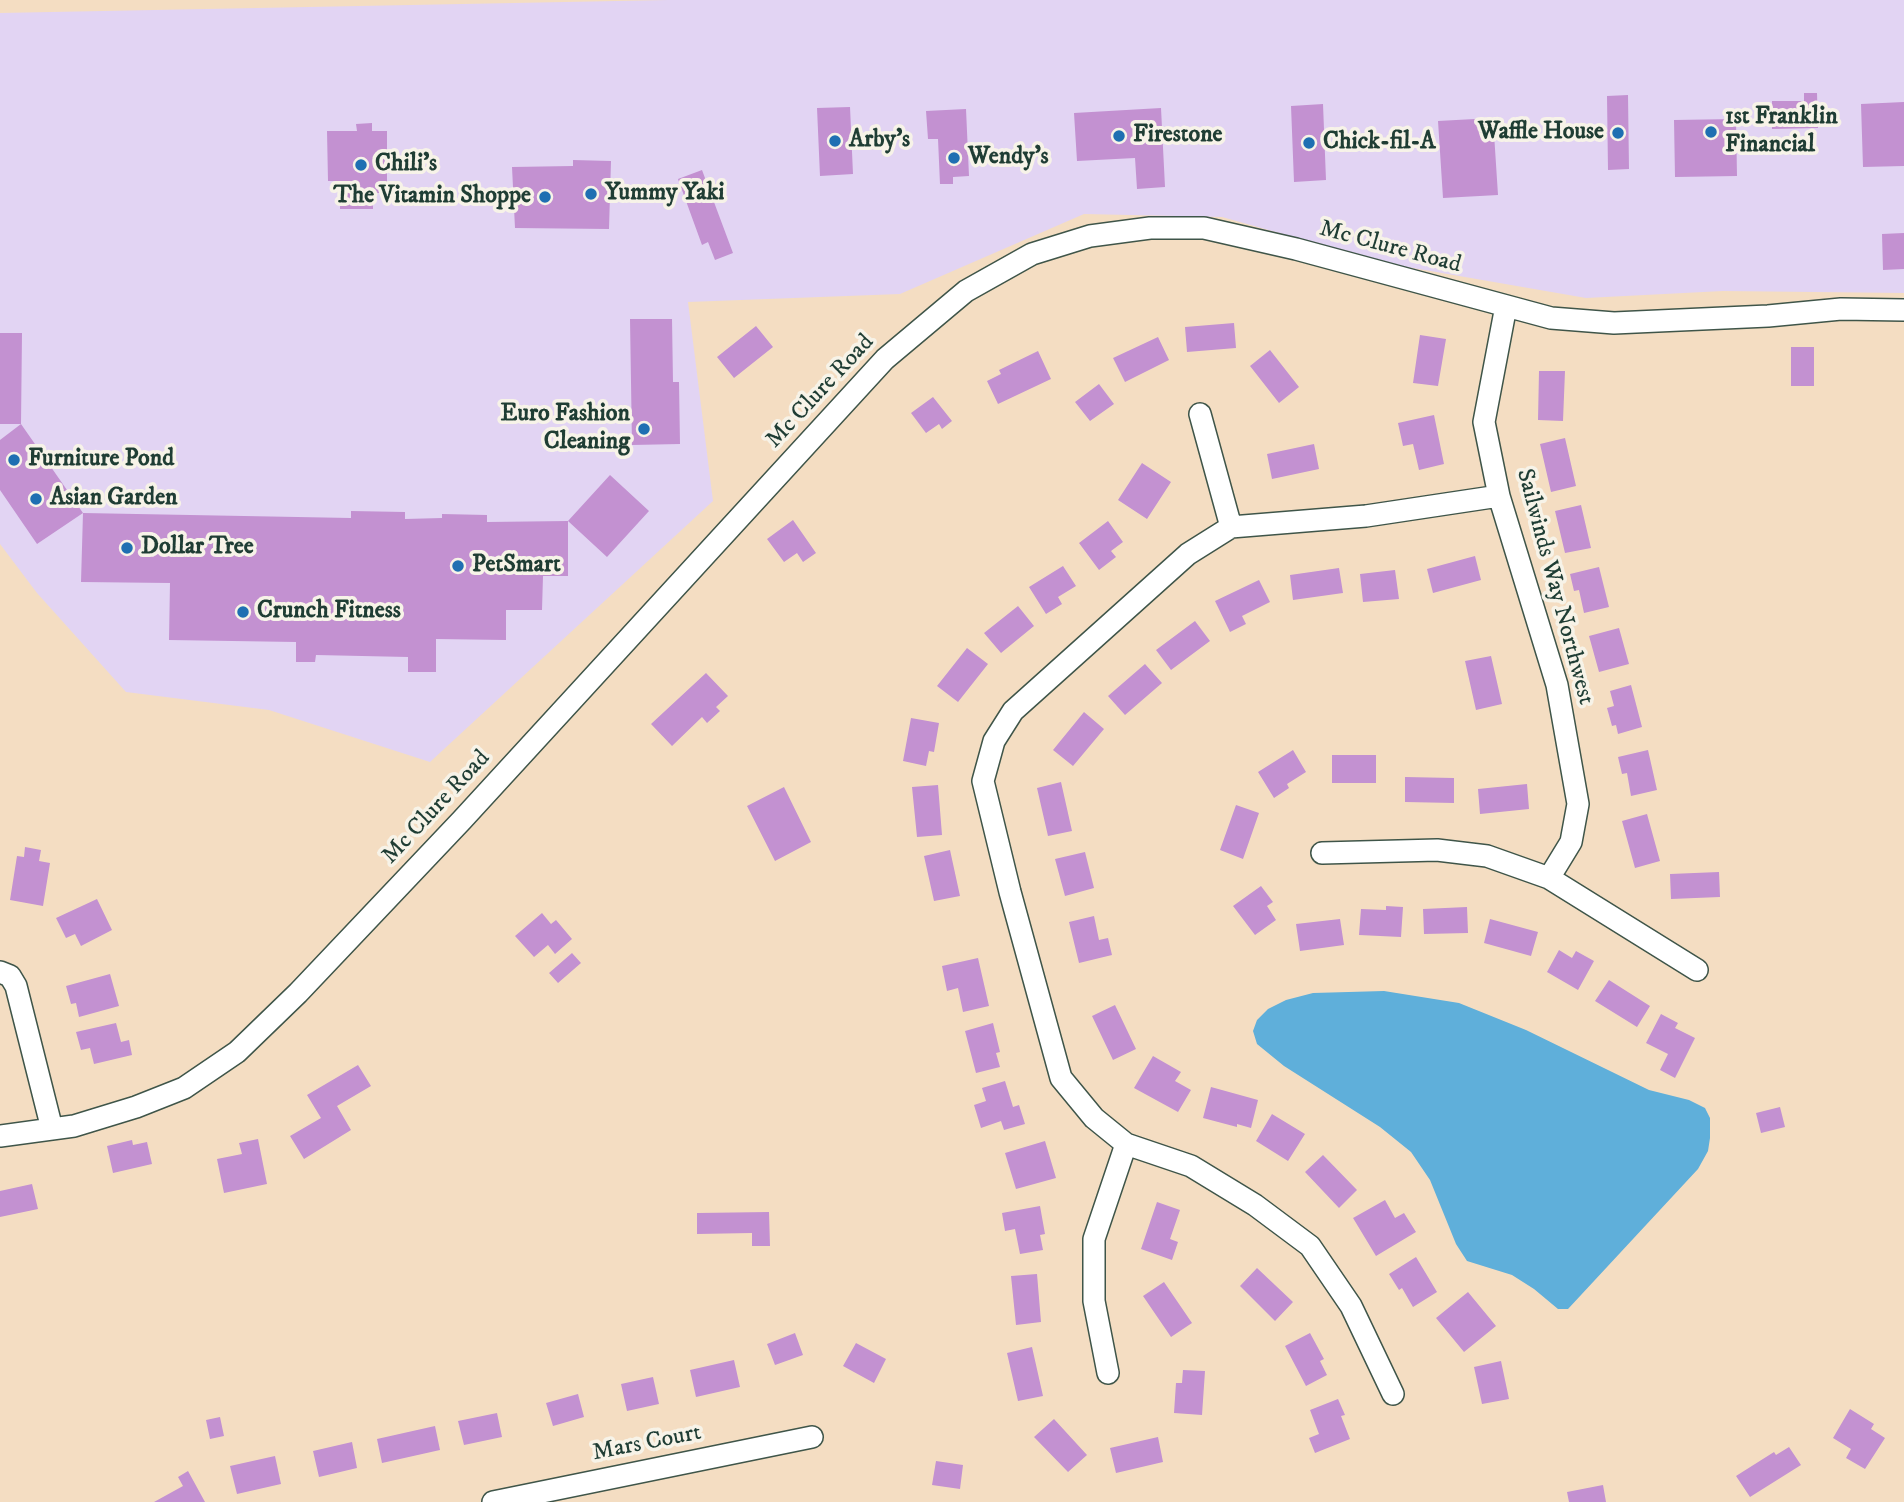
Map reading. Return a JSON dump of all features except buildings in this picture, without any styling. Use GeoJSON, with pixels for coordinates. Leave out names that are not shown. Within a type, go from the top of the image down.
{"type":"FeatureCollection","features":[{"type":"Feature","properties":{"kind":"street","name":"Mc Clure Road"},"geometry":{"type":"LineString","coordinates":[[0,1136],[74,1126],[123,1111],[184,1088],[237,1052],[298,993],[471,810],[885,359],[966,291],[1032,254],[1090,236],[1150,228],[1204,228],[1296,249],[1551,318],[1614,323],[1768,316],[1841,309],[1904,310]]}},
{"type":"Feature","properties":{"kind":"street","name":"Sailwinds Way Northwest"},"geometry":{"type":"LineString","coordinates":[[1506,306],[1484,422],[1499,496],[1557,685],[1578,804],[1571,842],[1549,878]]}},
{"type":"Feature","properties":{"kind":"street"},"geometry":{"type":"LineString","coordinates":[[1200,414],[1231,527]]}},
{"type":"Feature","properties":{"kind":"street"},"geometry":{"type":"LineString","coordinates":[[1393,1394],[1351,1306],[1310,1246],[1255,1205],[1191,1166],[1126,1144],[1094,1118],[1061,1077],[1010,892],[983,781],[993,741],[1013,711],[1188,554],[1231,527],[1366,516],[1499,496]]}},
{"type":"Feature","properties":{"kind":"street"},"geometry":{"type":"LineString","coordinates":[[1322,853],[1437,850],[1487,856],[1549,878],[1697,970]]}},
{"type":"Feature","properties":{"kind":"street"},"geometry":{"type":"LineString","coordinates":[[0,972],[10,976],[16,986],[52,1129]]}},
{"type":"Feature","properties":{"kind":"street"},"geometry":{"type":"LineString","coordinates":[[1108,1373],[1094,1301],[1094,1239],[1126,1144]]}},
{"type":"Feature","properties":{"kind":"street","name":"Mars Court"},"geometry":{"type":"LineString","coordinates":[[493,1502],[812,1437]]}},
{"type":"Feature","properties":{"kind":"shaded area"},"geometry":{"type":"Polygon","coordinates":[[[668,0],[1904,0],[1904,293],[1723,291],[1586,298],[1390,264],[1222,217],[1084,214],[900,294],[688,302],[713,501],[430,762],[269,710],[126,692],[37,593],[0,544],[0,13],[668,0]]]}},
{"type":"Feature","properties":{"kind":"water"},"geometry":{"type":"Polygon","coordinates":[[[1384,991],[1459,1003],[1526,1030],[1649,1090],[1689,1100],[1705,1108],[1710,1118],[1710,1138],[1708,1151],[1698,1169],[1568,1309],[1558,1309],[1512,1275],[1467,1261],[1456,1244],[1430,1180],[1411,1152],[1380,1127],[1284,1066],[1257,1044],[1253,1031],[1257,1020],[1268,1009],[1286,1000],[1313,993],[1384,991]]]}},
{"type":"Feature","properties":{"kind":"place","name":"1st Franklin Financial"},"geometry":{"type":"Point","coordinates":[1711,132]}},
{"type":"Feature","properties":{"kind":"place","name":"Waffle House"},"geometry":{"type":"Point","coordinates":[1618,133]}},
{"type":"Feature","properties":{"kind":"place","name":"Firestone"},"geometry":{"type":"Point","coordinates":[1119,136]}},
{"type":"Feature","properties":{"kind":"place","name":"Arby's"},"geometry":{"type":"Point","coordinates":[835,141]}},
{"type":"Feature","properties":{"kind":"place","name":"Chick-fil-A"},"geometry":{"type":"Point","coordinates":[1309,143]}},
{"type":"Feature","properties":{"kind":"place","name":"Wendy's"},"geometry":{"type":"Point","coordinates":[954,158]}},
{"type":"Feature","properties":{"kind":"place","name":"Chili's"},"geometry":{"type":"Point","coordinates":[361,165]}},
{"type":"Feature","properties":{"kind":"place","name":"Yummy Yaki"},"geometry":{"type":"Point","coordinates":[591,194]}},
{"type":"Feature","properties":{"kind":"place","name":"The Vitamin Shoppe"},"geometry":{"type":"Point","coordinates":[545,197]}},
{"type":"Feature","properties":{"kind":"place","name":"Euro Fashion Cleaning"},"geometry":{"type":"Point","coordinates":[644,429]}},
{"type":"Feature","properties":{"kind":"place","name":"Furniture Pond"},"geometry":{"type":"Point","coordinates":[14,460]}},
{"type":"Feature","properties":{"kind":"place","name":"Asian Garden"},"geometry":{"type":"Point","coordinates":[36,499]}},
{"type":"Feature","properties":{"kind":"place","name":"Dollar Tree"},"geometry":{"type":"Point","coordinates":[127,548]}},
{"type":"Feature","properties":{"kind":"place","name":"PetSmart"},"geometry":{"type":"Point","coordinates":[458,566]}},
{"type":"Feature","properties":{"kind":"place","name":"Crunch Fitness"},"geometry":{"type":"Point","coordinates":[243,612]}}]}
